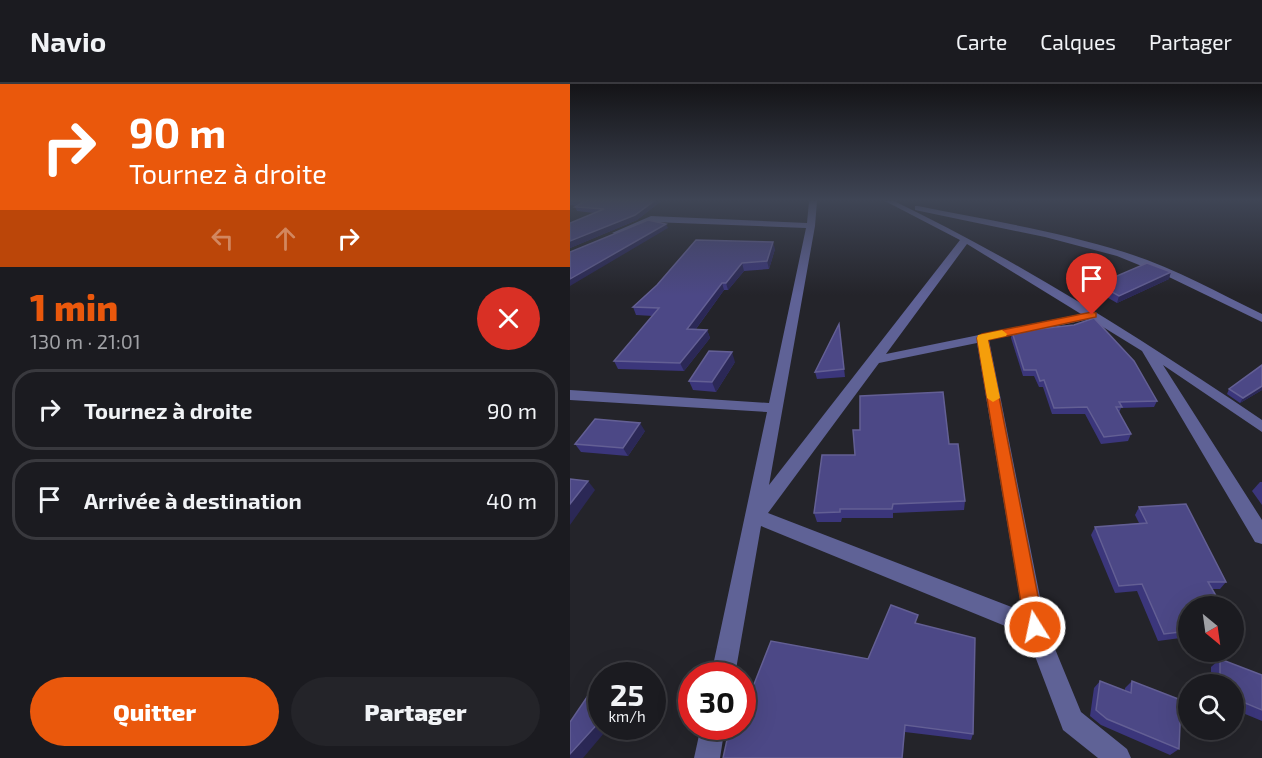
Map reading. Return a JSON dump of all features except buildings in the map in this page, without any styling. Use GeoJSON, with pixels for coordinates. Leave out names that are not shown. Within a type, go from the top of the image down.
{"type":"FeatureCollection","features":[{"type":"Feature","properties":{"kind":"street"},"geometry":{"type":"LineString","coordinates":[[611,236],[619,232]]}},
{"type":"Feature","properties":{"kind":"street"},"geometry":{"type":"LineString","coordinates":[[726,662],[810,232]]}},
{"type":"Feature","properties":{"kind":"street"},"geometry":{"type":"LineString","coordinates":[[953,232],[1144,346],[1262,427]]}},
{"type":"Feature","properties":{"kind":"street"},"geometry":{"type":"LineString","coordinates":[[1036,232],[1122,255],[1203,289],[1262,318]]}},
{"type":"Feature","properties":{"kind":"street"},"geometry":{"type":"LineString","coordinates":[[755,516],[966,239]]}},
{"type":"Feature","properties":{"kind":"street"},"geometry":{"type":"LineString","coordinates":[[874,360],[1092,315]]}},
{"type":"Feature","properties":{"kind":"street"},"geometry":{"type":"LineString","coordinates":[[982,338],[1035,627],[1072,721],[1118,758]]}},
{"type":"Feature","properties":{"kind":"street"},"geometry":{"type":"LineString","coordinates":[[1144,346],[1262,536]]}},
{"type":"Feature","properties":{"kind":"street"},"geometry":{"type":"LineString","coordinates":[[570,395],[776,408]]}},
{"type":"Feature","properties":{"kind":"street"},"geometry":{"type":"LineString","coordinates":[[755,516],[1035,627]]}},
{"type":"Feature","properties":{"kind":"street"},"geometry":{"type":"LineString","coordinates":[[707,758],[710,740]]}},
{"type":"Feature","properties":{"kind":"slow traffic"},"geometry":{"type":"LineString","coordinates":[[993,398],[982,338],[1002,334]]}},
{"type":"Feature","properties":{"kind":"route"},"geometry":{"type":"LineString","coordinates":[[1035,627],[982,338],[1092,315]]}}]}
